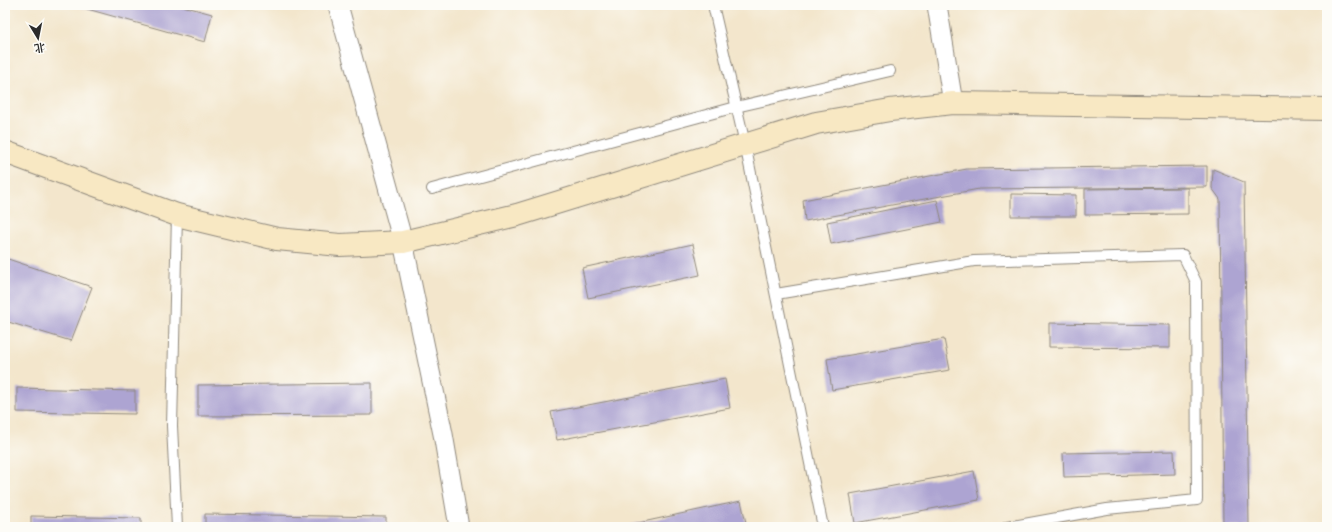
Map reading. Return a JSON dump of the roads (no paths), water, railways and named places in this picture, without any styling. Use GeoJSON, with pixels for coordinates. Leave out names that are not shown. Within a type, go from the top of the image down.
{"type":"FeatureCollection","features":[{"type":"Feature","properties":{"kind":"street"},"geometry":{"type":"LineString","coordinates":[[338,5],[403,242],[443,434],[459,527]]}},
{"type":"Feature","properties":{"kind":"street"},"geometry":{"type":"LineString","coordinates":[[938,5],[953,103]]}},
{"type":"Feature","properties":{"kind":"street"},"geometry":{"type":"LineString","coordinates":[[5,152],[177,215],[277,240],[340,245],[403,242],[517,215],[816,123],[890,110],[953,103],[1327,109]]}},
{"type":"Feature","properties":{"kind":"lane"},"geometry":{"type":"LineString","coordinates":[[713,5],[745,144],[823,527]]}},
{"type":"Feature","properties":{"kind":"lane"},"geometry":{"type":"LineString","coordinates":[[432,189],[736,107],[890,71]]}},
{"type":"Feature","properties":{"kind":"lane"},"geometry":{"type":"LineString","coordinates":[[177,215],[172,426],[177,527]]}},
{"type":"Feature","properties":{"kind":"lane"},"geometry":{"type":"LineString","coordinates":[[776,294],[974,261],[1183,255],[1196,282],[1197,500],[1107,509],[1007,527]]}}]}
